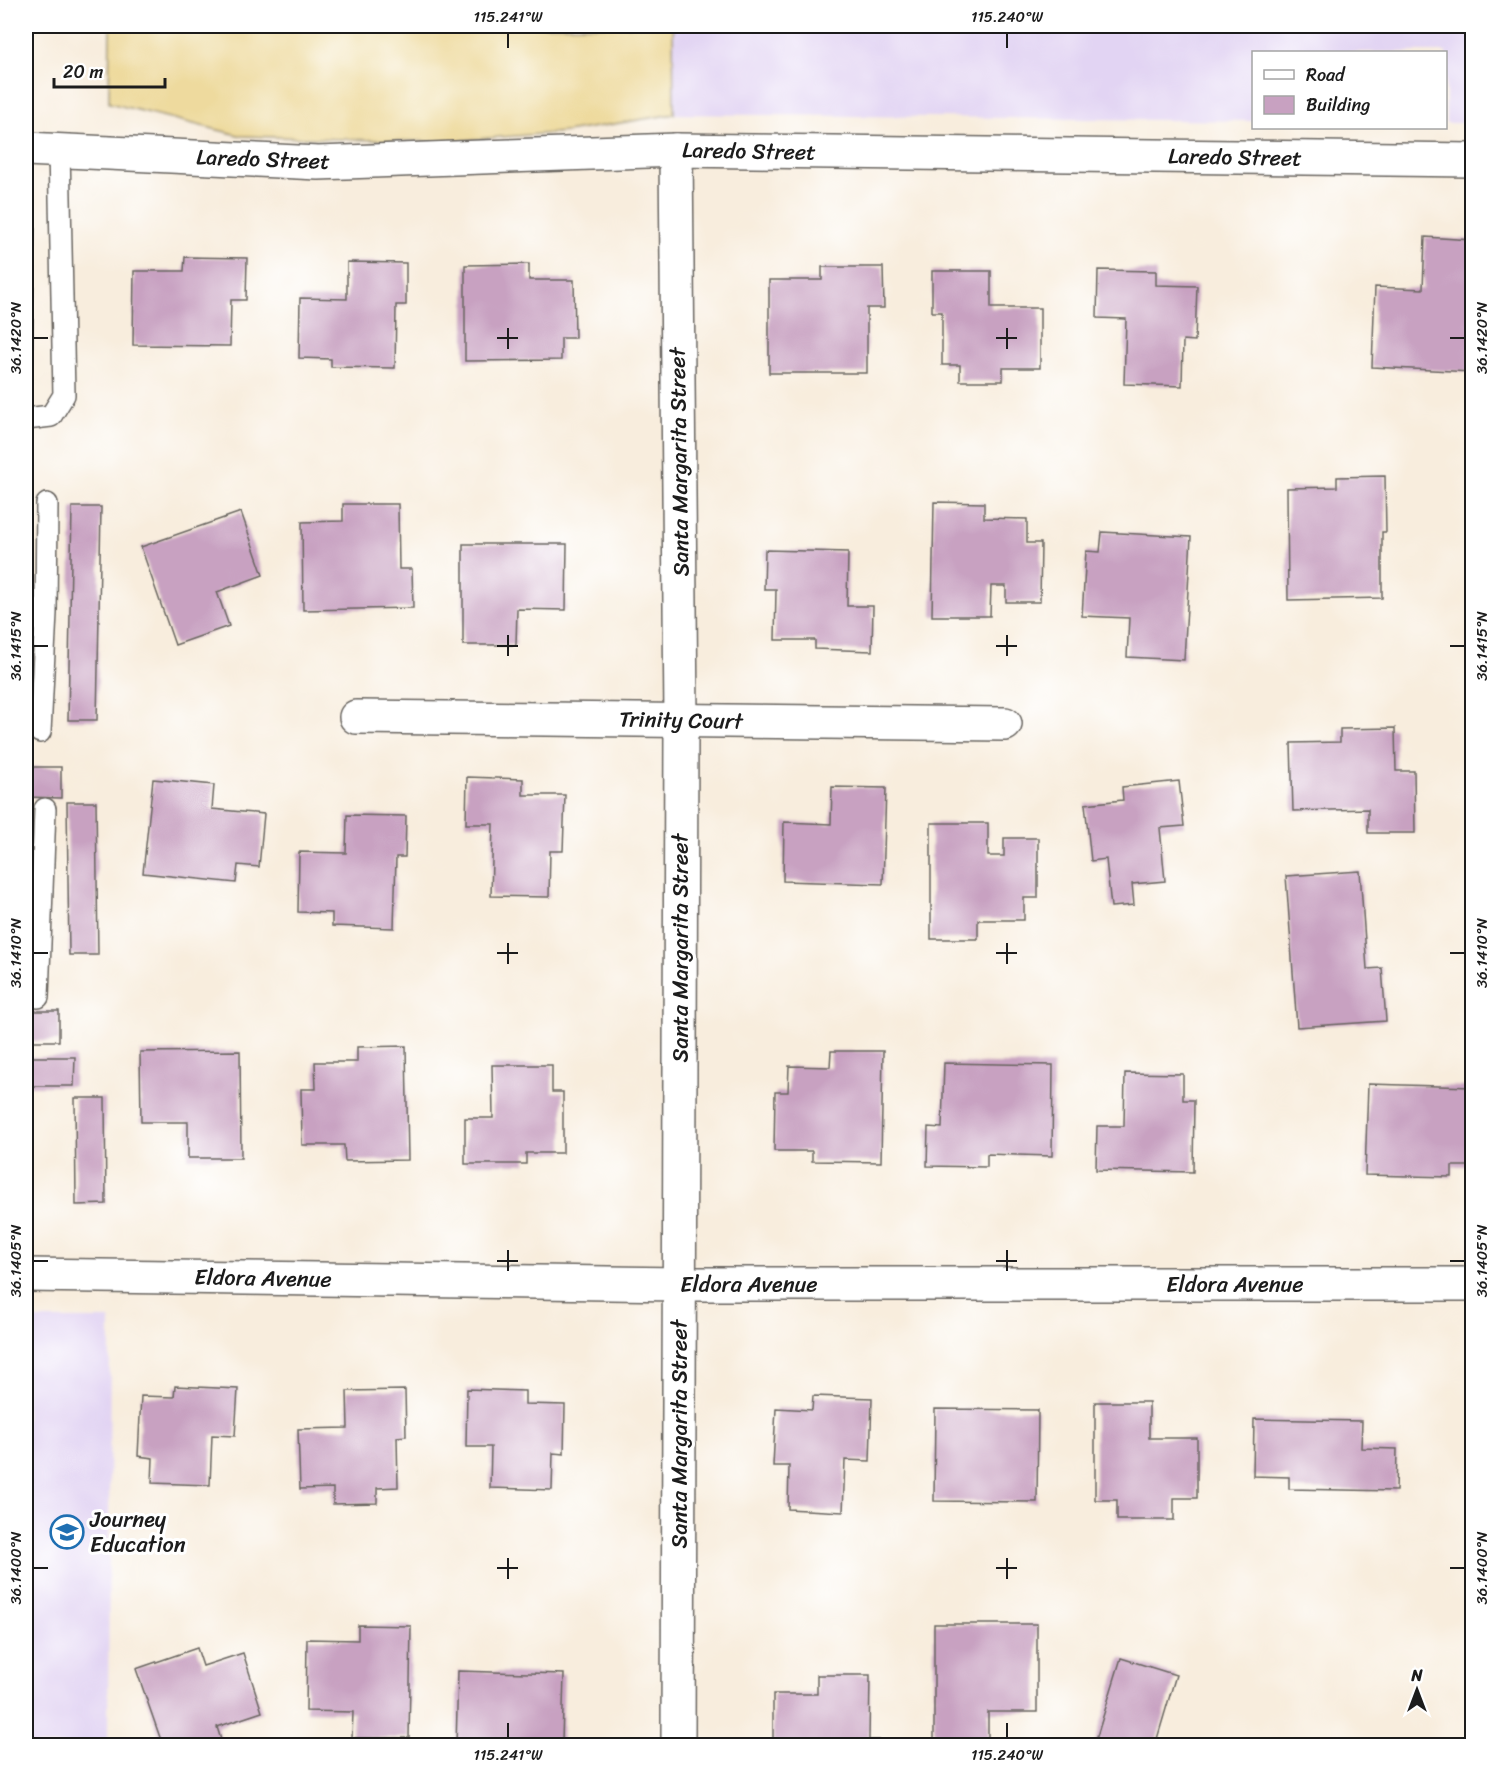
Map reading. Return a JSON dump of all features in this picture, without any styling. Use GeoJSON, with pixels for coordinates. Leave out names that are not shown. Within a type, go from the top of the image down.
{"type":"FeatureCollection","features":[{"type":"Feature","properties":{"kind":"street","name":"Laredo Street"},"geometry":{"type":"LineString","coordinates":[[26,149],[318,163],[676,150],[1473,160]]}},
{"type":"Feature","properties":{"kind":"street","name":"Santa Margarita Street"},"geometry":{"type":"LineString","coordinates":[[676,150],[681,720],[678,1746]]}},
{"type":"Feature","properties":{"kind":"street","name":"Trinity Court"},"geometry":{"type":"LineString","coordinates":[[356,717],[1005,724]]}},
{"type":"Feature","properties":{"kind":"street","name":"Eldora Avenue"},"geometry":{"type":"LineString","coordinates":[[26,1275],[680,1284],[1473,1284]]}},
{"type":"Feature","properties":{"kind":"lane"},"geometry":{"type":"LineString","coordinates":[[26,419],[51,416],[64,395],[59,149]]}},
{"type":"Feature","properties":{"kind":"lane"},"geometry":{"type":"LineString","coordinates":[[40,732],[36,613],[47,504]]}},
{"type":"Feature","properties":{"kind":"lane"},"geometry":{"type":"LineString","coordinates":[[39,997],[34,896],[45,809]]}},
{"type":"Feature","properties":{"kind":"shaded area"},"geometry":{"type":"Polygon","coordinates":[[[673,26],[1472,26],[1472,123],[1447,123],[1447,51],[1252,51],[1252,121],[674,114],[673,26]]]}},
{"type":"Feature","properties":{"kind":"shaded area","name":"Journey Education"},"geometry":{"type":"Polygon","coordinates":[[[26,1319],[110,1319],[108,1745],[26,1745],[26,1319]]]}},
{"type":"Feature","properties":{"kind":"sand"},"geometry":{"type":"Polygon","coordinates":[[[110,26],[673,26],[674,114],[566,132],[440,142],[242,136],[109,103],[110,26]]]}},
{"type":"Feature","properties":{"kind":"building"},"geometry":{"type":"Polygon","coordinates":[[[26,216],[35,216],[32,371],[26,371],[26,216]]]}},
{"type":"Feature","properties":{"kind":"building"},"geometry":{"type":"Polygon","coordinates":[[[1425,237],[1472,240],[1472,372],[1372,367],[1375,287],[1423,289],[1425,237]]]}},
{"type":"Feature","properties":{"kind":"building"},"geometry":{"type":"Polygon","coordinates":[[[185,257],[247,258],[246,300],[231,300],[230,346],[133,345],[134,271],[184,271],[185,257]]]}},
{"type":"Feature","properties":{"kind":"building"},"geometry":{"type":"Polygon","coordinates":[[[347,262],[406,263],[406,305],[396,305],[395,368],[331,367],[331,359],[299,358],[300,298],[347,299],[347,262]]]}},
{"type":"Feature","properties":{"kind":"building"},"geometry":{"type":"Polygon","coordinates":[[[529,264],[529,280],[574,280],[575,338],[561,338],[561,360],[465,361],[465,265],[529,264]]]}},
{"type":"Feature","properties":{"kind":"building"},"geometry":{"type":"Polygon","coordinates":[[[822,267],[883,267],[884,308],[867,308],[867,373],[769,373],[769,280],[822,280],[822,267]]]}},
{"type":"Feature","properties":{"kind":"building"},"geometry":{"type":"Polygon","coordinates":[[[1098,270],[1156,271],[1156,285],[1197,286],[1195,341],[1183,340],[1182,386],[1124,384],[1126,319],[1097,318],[1098,270]]]}},
{"type":"Feature","properties":{"kind":"building"},"geometry":{"type":"Polygon","coordinates":[[[932,271],[991,271],[991,308],[1040,308],[1040,368],[1003,368],[1003,381],[960,381],[960,365],[942,365],[942,312],[932,312],[932,271]]]}},
{"type":"Feature","properties":{"kind":"building"},"geometry":{"type":"Polygon","coordinates":[[[1385,476],[1386,532],[1382,532],[1382,598],[1288,600],[1287,488],[1337,487],[1337,477],[1385,476]]]}},
{"type":"Feature","properties":{"kind":"building"},"geometry":{"type":"Polygon","coordinates":[[[934,502],[984,503],[984,518],[1027,519],[1027,543],[1041,543],[1040,602],[1006,602],[1006,586],[991,586],[990,616],[932,616],[934,502]]]}},
{"type":"Feature","properties":{"kind":"building"},"geometry":{"type":"Polygon","coordinates":[[[343,504],[398,504],[399,569],[412,569],[413,608],[303,610],[302,522],[343,521],[343,504]]]}},
{"type":"Feature","properties":{"kind":"building"},"geometry":{"type":"Polygon","coordinates":[[[72,507],[101,507],[97,720],[68,720],[72,507]]]}},
{"type":"Feature","properties":{"kind":"building"},"geometry":{"type":"Polygon","coordinates":[[[241,512],[263,575],[217,592],[229,626],[175,645],[141,547],[241,512]]]}},
{"type":"Feature","properties":{"kind":"building"},"geometry":{"type":"Polygon","coordinates":[[[1102,532],[1191,537],[1184,660],[1127,657],[1129,618],[1082,616],[1086,551],[1100,552],[1102,532]]]}},
{"type":"Feature","properties":{"kind":"building"},"geometry":{"type":"Polygon","coordinates":[[[463,544],[567,544],[566,610],[517,609],[516,645],[463,645],[463,544]]]}},
{"type":"Feature","properties":{"kind":"building"},"geometry":{"type":"Polygon","coordinates":[[[765,550],[848,552],[847,606],[873,606],[872,651],[815,649],[815,640],[775,640],[776,589],[764,589],[765,550]]]}},
{"type":"Feature","properties":{"kind":"building"},"geometry":{"type":"Polygon","coordinates":[[[1395,728],[1396,771],[1414,771],[1415,833],[1368,833],[1368,809],[1293,811],[1291,743],[1340,742],[1340,729],[1395,728]]]}},
{"type":"Feature","properties":{"kind":"building"},"geometry":{"type":"Polygon","coordinates":[[[26,767],[61,767],[61,798],[26,797],[26,767]]]}},
{"type":"Feature","properties":{"kind":"building"},"geometry":{"type":"Polygon","coordinates":[[[467,777],[523,779],[523,795],[565,795],[563,851],[550,851],[549,897],[491,896],[493,824],[466,824],[467,777]]]}},
{"type":"Feature","properties":{"kind":"building"},"geometry":{"type":"Polygon","coordinates":[[[153,779],[214,785],[212,809],[264,814],[259,867],[238,865],[236,883],[143,873],[153,779]]]}},
{"type":"Feature","properties":{"kind":"building"},"geometry":{"type":"Polygon","coordinates":[[[1179,781],[1184,826],[1160,828],[1165,881],[1132,884],[1134,905],[1111,907],[1106,859],[1091,861],[1085,804],[1123,800],[1122,787],[1179,781]]]}},
{"type":"Feature","properties":{"kind":"building"},"geometry":{"type":"Polygon","coordinates":[[[832,787],[886,788],[883,884],[783,881],[784,822],[831,824],[832,787]]]}},
{"type":"Feature","properties":{"kind":"building"},"geometry":{"type":"Polygon","coordinates":[[[67,802],[96,802],[98,955],[69,955],[67,802]]]}},
{"type":"Feature","properties":{"kind":"building"},"geometry":{"type":"Polygon","coordinates":[[[347,815],[406,816],[405,857],[396,857],[394,928],[332,926],[332,913],[298,912],[299,852],[346,853],[347,815]]]}},
{"type":"Feature","properties":{"kind":"building"},"geometry":{"type":"Polygon","coordinates":[[[931,823],[988,823],[988,856],[1004,856],[1004,838],[1038,838],[1038,898],[1024,898],[1024,920],[978,920],[978,939],[931,939],[931,823]]]}},
{"type":"Feature","properties":{"kind":"building"},"geometry":{"type":"Polygon","coordinates":[[[1360,871],[1367,969],[1382,968],[1386,1021],[1297,1027],[1286,876],[1360,871]]]}},
{"type":"Feature","properties":{"kind":"building"},"geometry":{"type":"Polygon","coordinates":[[[26,1011],[59,1011],[59,1041],[26,1041],[26,1011]]]}},
{"type":"Feature","properties":{"kind":"building"},"geometry":{"type":"Polygon","coordinates":[[[406,1046],[408,1160],[345,1161],[344,1145],[302,1145],[301,1089],[316,1089],[315,1062],[357,1062],[357,1047],[406,1046]]]}},
{"type":"Feature","properties":{"kind":"building"},"geometry":{"type":"Polygon","coordinates":[[[240,1051],[241,1158],[188,1158],[188,1122],[141,1122],[140,1052],[240,1051]]]}},
{"type":"Feature","properties":{"kind":"building"},"geometry":{"type":"Polygon","coordinates":[[[831,1051],[883,1051],[881,1162],[812,1161],[812,1151],[774,1151],[775,1092],[788,1092],[789,1066],[830,1067],[831,1051]]]}},
{"type":"Feature","properties":{"kind":"building"},"geometry":{"type":"Polygon","coordinates":[[[26,1057],[75,1057],[74,1086],[26,1086],[26,1057]]]}},
{"type":"Feature","properties":{"kind":"building"},"geometry":{"type":"Polygon","coordinates":[[[944,1063],[1053,1065],[1052,1156],[987,1154],[987,1167],[927,1166],[928,1127],[942,1128],[944,1063]]]}},
{"type":"Feature","properties":{"kind":"building"},"geometry":{"type":"Polygon","coordinates":[[[492,1065],[552,1065],[552,1092],[563,1092],[563,1153],[526,1153],[526,1164],[465,1164],[465,1118],[493,1118],[492,1065]]]}},
{"type":"Feature","properties":{"kind":"building"},"geometry":{"type":"Polygon","coordinates":[[[1125,1073],[1183,1074],[1183,1100],[1194,1100],[1193,1172],[1096,1170],[1097,1126],[1124,1126],[1125,1073]]]}},
{"type":"Feature","properties":{"kind":"building"},"geometry":{"type":"Polygon","coordinates":[[[1368,1084],[1472,1087],[1472,1166],[1452,1166],[1452,1177],[1365,1175],[1368,1084]]]}},
{"type":"Feature","properties":{"kind":"building"},"geometry":{"type":"Polygon","coordinates":[[[75,1098],[105,1098],[106,1204],[76,1205],[75,1098]]]}},
{"type":"Feature","properties":{"kind":"building"},"geometry":{"type":"Polygon","coordinates":[[[175,1386],[238,1389],[235,1436],[212,1435],[210,1485],[152,1483],[153,1458],[138,1456],[141,1396],[174,1397],[175,1386]]]}},
{"type":"Feature","properties":{"kind":"building"},"geometry":{"type":"Polygon","coordinates":[[[467,1389],[525,1391],[525,1404],[565,1405],[564,1454],[553,1453],[552,1490],[490,1488],[491,1447],[466,1447],[467,1389]]]}},
{"type":"Feature","properties":{"kind":"building"},"geometry":{"type":"Polygon","coordinates":[[[405,1390],[406,1436],[397,1437],[398,1487],[377,1488],[377,1503],[333,1504],[333,1488],[300,1489],[298,1429],[348,1428],[347,1391],[405,1390]]]}},
{"type":"Feature","properties":{"kind":"building"},"geometry":{"type":"Polygon","coordinates":[[[813,1396],[872,1398],[870,1461],[845,1460],[843,1512],[788,1509],[789,1466],[773,1466],[776,1408],[812,1410],[813,1396]]]}},
{"type":"Feature","properties":{"kind":"building"},"geometry":{"type":"Polygon","coordinates":[[[1095,1402],[1149,1402],[1149,1438],[1197,1438],[1197,1498],[1174,1498],[1174,1520],[1117,1520],[1117,1500],[1095,1500],[1095,1402]]]}},
{"type":"Feature","properties":{"kind":"building"},"geometry":{"type":"Polygon","coordinates":[[[935,1409],[1038,1410],[1037,1502],[934,1501],[935,1409]]]}},
{"type":"Feature","properties":{"kind":"building"},"geometry":{"type":"Polygon","coordinates":[[[1254,1419],[1362,1421],[1361,1448],[1397,1449],[1396,1491],[1289,1489],[1289,1477],[1253,1476],[1254,1419]]]}},
{"type":"Feature","properties":{"kind":"building"},"geometry":{"type":"Polygon","coordinates":[[[934,1624],[1037,1624],[1037,1712],[988,1712],[988,1746],[934,1746],[934,1624]]]}},
{"type":"Feature","properties":{"kind":"building"},"geometry":{"type":"Polygon","coordinates":[[[358,1625],[411,1626],[409,1738],[352,1738],[353,1712],[306,1711],[307,1639],[358,1640],[358,1625]]]}},
{"type":"Feature","properties":{"kind":"building"},"geometry":{"type":"Polygon","coordinates":[[[197,1648],[203,1666],[243,1653],[262,1712],[217,1727],[223,1746],[163,1746],[136,1669],[197,1648]]]}},
{"type":"Feature","properties":{"kind":"building"},"geometry":{"type":"Polygon","coordinates":[[[1121,1658],[1176,1675],[1157,1739],[1177,1746],[1094,1746],[1121,1658]]]}},
{"type":"Feature","properties":{"kind":"building"},"geometry":{"type":"Polygon","coordinates":[[[458,1671],[564,1674],[562,1741],[512,1739],[512,1746],[456,1746],[458,1671]]]}},
{"type":"Feature","properties":{"kind":"building"},"geometry":{"type":"Polygon","coordinates":[[[817,1675],[870,1675],[869,1740],[886,1740],[886,1746],[773,1746],[773,1694],[817,1694],[817,1675]]]}},
{"type":"Feature","properties":{"kind":"place","name":"Journey Education"},"geometry":{"type":"Point","coordinates":[67,1532]}}]}
